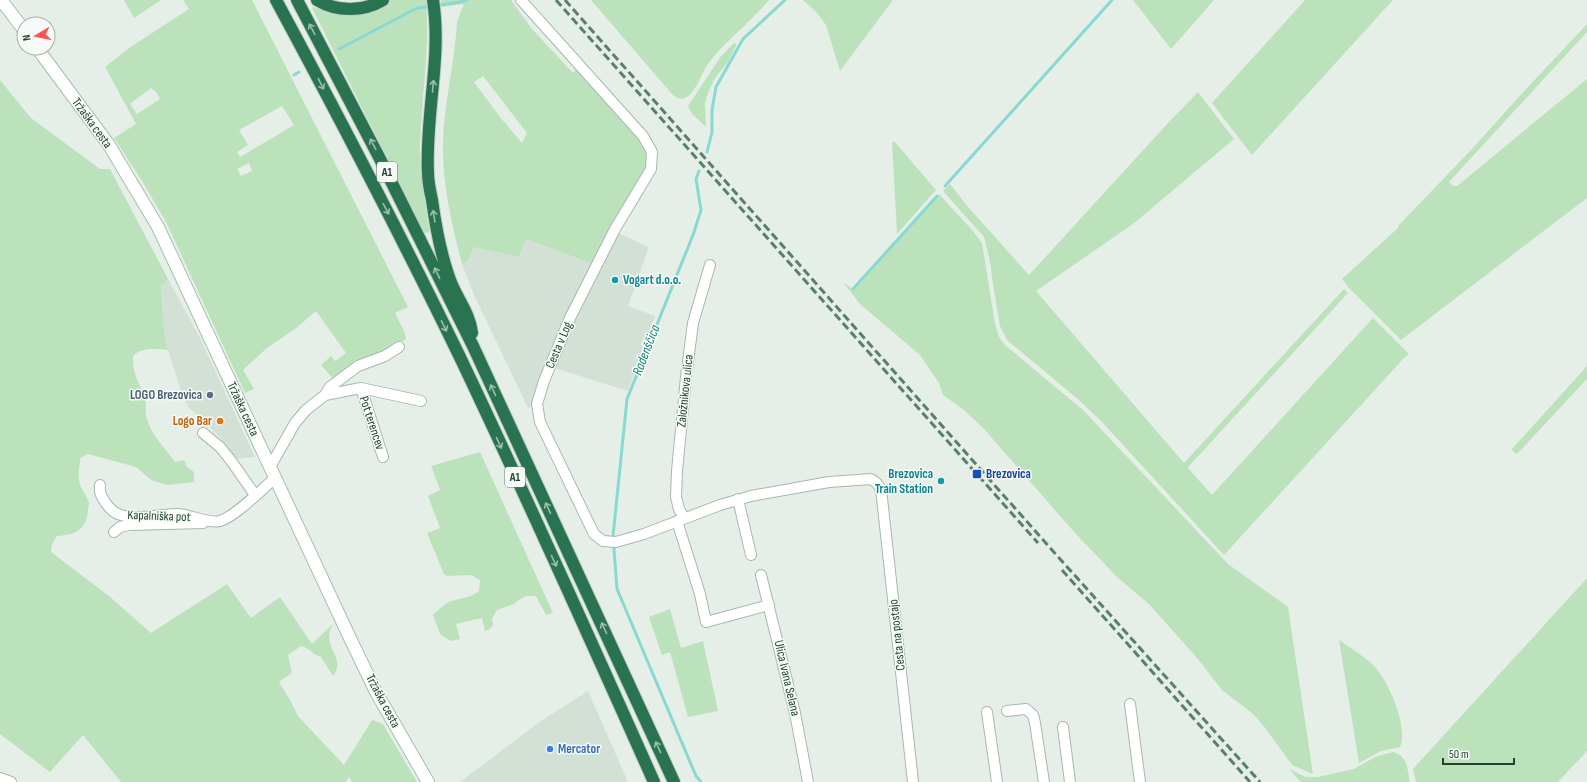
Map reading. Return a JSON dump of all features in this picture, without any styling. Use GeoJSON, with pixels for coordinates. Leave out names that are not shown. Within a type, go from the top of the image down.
{"type":"FeatureCollection","features":[{"type":"Feature","properties":{"kind":"highway","name":"A1"},"geometry":{"type":"LineString","coordinates":[[276,0],[402,240],[459,356],[574,604],[654,782]]}},
{"type":"Feature","properties":{"kind":"highway","name":"A1"},"geometry":{"type":"LineString","coordinates":[[296,0],[379,157],[473,346],[674,782]]}},
{"type":"Feature","properties":{"kind":"highway"},"geometry":{"type":"LineString","coordinates":[[317,0],[327,5],[347,10],[363,8],[383,0]]}},
{"type":"Feature","properties":{"kind":"highway"},"geometry":{"type":"LineString","coordinates":[[433,0],[435,62],[428,141],[428,173],[439,241],[452,285],[467,315],[472,330],[473,346]]}},
{"type":"Feature","properties":{"kind":"main road"},"geometry":{"type":"LineString","coordinates":[[1,0],[16,20]]}},
{"type":"Feature","properties":{"kind":"main road","name":"Tržaška cesta"},"geometry":{"type":"LineString","coordinates":[[43,56],[108,145],[158,227],[376,692],[428,782]]}},
{"type":"Feature","properties":{"kind":"street","name":"Cesta v Log"},"geometry":{"type":"LineString","coordinates":[[521,0],[644,136],[650,146],[652,160],[651,169],[614,229],[570,318],[544,381],[537,404],[540,422],[594,534],[603,541],[612,543],[638,536],[680,520]]}},
{"type":"Feature","properties":{"kind":"street","name":"Založnikova ulica"},"geometry":{"type":"LineString","coordinates":[[710,265],[693,323],[686,377],[676,497],[680,520],[706,622],[769,605]]}},
{"type":"Feature","properties":{"kind":"street"},"geometry":{"type":"LineString","coordinates":[[270,467],[295,423],[306,410],[340,379],[358,366],[385,356],[399,347]]}},
{"type":"Feature","properties":{"kind":"street","name":"Pot terencev"},"geometry":{"type":"LineString","coordinates":[[325,394],[360,388],[421,401]]}},
{"type":"Feature","properties":{"kind":"street","name":"Pot terencev"},"geometry":{"type":"LineString","coordinates":[[360,388],[383,457]]}},
{"type":"Feature","properties":{"kind":"street"},"geometry":{"type":"LineString","coordinates":[[203,433],[220,447],[255,496]]}},
{"type":"Feature","properties":{"kind":"street","name":"Kapalniška pot"},"geometry":{"type":"LineString","coordinates":[[114,532],[120,527],[129,525],[162,525],[220,521],[228,517],[255,496],[275,478]]}},
{"type":"Feature","properties":{"kind":"street","name":"Cesta na postajo"},"geometry":{"type":"LineString","coordinates":[[738,499],[784,489],[829,482],[871,480],[877,482],[881,488],[913,782]]}},
{"type":"Feature","properties":{"kind":"street","name":"Kapalniška pot"},"geometry":{"type":"LineString","coordinates":[[100,485],[99,491],[111,509],[116,514],[122,516],[179,514],[211,522]]}},
{"type":"Feature","properties":{"kind":"street"},"geometry":{"type":"LineString","coordinates":[[680,520],[738,499],[751,555]]}},
{"type":"Feature","properties":{"kind":"street","name":"Ulica Ivana Selana"},"geometry":{"type":"LineString","coordinates":[[761,575],[795,713],[808,782]]}},
{"type":"Feature","properties":{"kind":"street"},"geometry":{"type":"LineString","coordinates":[[1130,704],[1140,782]]}},
{"type":"Feature","properties":{"kind":"street"},"geometry":{"type":"LineString","coordinates":[[1007,711],[1026,709],[1033,715],[1044,782]]}},
{"type":"Feature","properties":{"kind":"street"},"geometry":{"type":"LineString","coordinates":[[987,712],[997,782]]}},
{"type":"Feature","properties":{"kind":"street"},"geometry":{"type":"LineString","coordinates":[[1063,727],[1070,782]]}},
{"type":"Feature","properties":{"kind":"street"},"geometry":{"type":"LineString","coordinates":[[0,778],[11,782]]}},
{"type":"Feature","properties":{"kind":"shaded area"},"geometry":{"type":"Polygon","coordinates":[[[611,230],[649,247],[628,306],[655,316],[628,391],[548,366],[534,405],[528,408],[474,295],[462,264],[468,261],[474,247],[519,257],[526,239],[593,263],[611,230]]]}},
{"type":"Feature","properties":{"kind":"shaded area"},"geometry":{"type":"Polygon","coordinates":[[[168,279],[200,338],[255,457],[236,459],[221,438],[189,408],[181,391],[168,350],[164,331],[161,286],[168,279]]]}},
{"type":"Feature","properties":{"kind":"shaded area"},"geometry":{"type":"Polygon","coordinates":[[[588,691],[628,782],[460,782],[541,721],[588,691]]]}},
{"type":"Feature","properties":{"kind":"green space"},"geometry":{"type":"Polygon","coordinates":[[[124,0],[161,0],[134,18],[124,0]]]}},
{"type":"Feature","properties":{"kind":"green space"},"geometry":{"type":"Polygon","coordinates":[[[183,0],[252,0],[408,307],[395,313],[405,333],[406,339],[335,381],[321,365],[331,356],[335,361],[346,353],[316,311],[295,329],[267,348],[243,370],[254,389],[245,393],[166,222],[114,138],[136,124],[105,67],[129,48],[189,9],[183,0]],[[151,88],[130,104],[137,114],[160,99],[157,93],[151,88]],[[282,106],[239,130],[248,145],[237,152],[240,157],[294,125],[282,106]],[[249,163],[237,169],[241,176],[252,171],[249,163]]]}},
{"type":"Feature","properties":{"kind":"green space"},"geometry":{"type":"Polygon","coordinates":[[[390,0],[426,0],[427,36],[420,165],[429,228],[429,232],[426,233],[424,232],[312,8],[326,10],[368,11],[390,0]]]}},
{"type":"Feature","properties":{"kind":"green space"},"geometry":{"type":"Polygon","coordinates":[[[441,0],[511,0],[532,29],[573,73],[577,68],[632,128],[647,149],[649,162],[647,172],[594,263],[590,263],[526,239],[519,257],[474,247],[468,261],[462,264],[451,219],[446,189],[443,143],[445,112],[457,21],[464,4],[442,7],[441,0]],[[483,76],[474,82],[500,117],[522,143],[527,133],[483,76]]]}},
{"type":"Feature","properties":{"kind":"green space"},"geometry":{"type":"Polygon","coordinates":[[[591,0],[769,0],[714,56],[689,96],[681,99],[671,93],[591,0]]]}},
{"type":"Feature","properties":{"kind":"green space"},"geometry":{"type":"Polygon","coordinates":[[[803,0],[893,0],[840,71],[826,25],[817,13],[803,0]]]}},
{"type":"Feature","properties":{"kind":"green space"},"geometry":{"type":"Polygon","coordinates":[[[1133,0],[1214,0],[1171,49],[1133,0]]]}},
{"type":"Feature","properties":{"kind":"green space"},"geometry":{"type":"Polygon","coordinates":[[[1305,0],[1393,0],[1252,155],[1212,103],[1305,0]]]}},
{"type":"Feature","properties":{"kind":"green space"},"geometry":{"type":"Polygon","coordinates":[[[1587,24],[1587,32],[1449,182],[1453,186],[1457,186],[1587,79],[1587,198],[1401,340],[1349,288],[1342,279],[1399,227],[1398,226],[1472,149],[1587,24]]]}},
{"type":"Feature","properties":{"kind":"green space"},"geometry":{"type":"Polygon","coordinates":[[[735,42],[736,46],[728,62],[715,78],[708,93],[705,103],[706,127],[692,114],[688,106],[721,56],[735,42]]]}},
{"type":"Feature","properties":{"kind":"green space"},"geometry":{"type":"Polygon","coordinates":[[[0,80],[31,118],[100,169],[110,169],[168,279],[161,286],[164,331],[168,350],[149,349],[141,351],[133,356],[133,362],[136,378],[145,397],[146,416],[151,429],[175,462],[184,460],[187,467],[194,472],[194,482],[167,485],[151,480],[136,467],[88,454],[80,458],[80,483],[89,503],[87,518],[78,531],[57,536],[52,544],[51,552],[109,596],[151,633],[227,584],[251,618],[280,597],[312,644],[333,624],[329,636],[331,647],[336,656],[337,666],[333,676],[321,657],[301,646],[288,655],[292,673],[279,682],[298,716],[344,765],[372,720],[383,724],[417,782],[352,782],[349,777],[346,782],[121,782],[83,735],[50,772],[0,734],[0,80]]]}},
{"type":"Feature","properties":{"kind":"green space"},"geometry":{"type":"Polygon","coordinates":[[[1198,92],[1234,139],[1133,224],[1036,291],[1184,463],[1344,289],[1348,293],[1190,465],[1188,468],[1212,495],[1373,318],[1409,354],[1224,555],[1101,421],[1080,401],[1007,340],[1000,326],[990,262],[984,237],[943,191],[950,184],[969,208],[1029,275],[1198,92]]]}},
{"type":"Feature","properties":{"kind":"green space"},"geometry":{"type":"Polygon","coordinates":[[[894,141],[936,190],[897,234],[892,143],[894,141]]]}},
{"type":"Feature","properties":{"kind":"green space"},"geometry":{"type":"Polygon","coordinates":[[[939,194],[982,243],[995,324],[999,337],[1005,345],[1083,410],[1228,564],[1288,607],[1313,774],[1292,765],[1263,725],[1253,714],[1222,690],[1197,658],[1149,604],[1118,578],[1075,533],[984,429],[964,410],[943,395],[939,383],[920,355],[860,304],[843,282],[854,290],[939,194]]]}},
{"type":"Feature","properties":{"kind":"green space"},"geometry":{"type":"Polygon","coordinates":[[[1587,366],[1587,379],[1517,454],[1511,450],[1587,366]]]}},
{"type":"Feature","properties":{"kind":"green space"},"geometry":{"type":"Polygon","coordinates":[[[480,452],[553,613],[546,615],[536,596],[526,596],[514,604],[497,610],[492,619],[493,625],[490,629],[485,631],[482,618],[456,624],[460,639],[451,641],[440,634],[433,615],[449,602],[470,596],[479,591],[480,580],[471,575],[447,576],[444,574],[427,533],[440,528],[428,496],[440,490],[431,466],[480,452]]]}},
{"type":"Feature","properties":{"kind":"green space"},"geometry":{"type":"Polygon","coordinates":[[[1587,578],[1587,751],[1558,782],[1416,782],[1413,769],[1587,578]]]}},
{"type":"Feature","properties":{"kind":"green space"},"geometry":{"type":"Polygon","coordinates":[[[670,609],[681,648],[703,641],[718,711],[688,717],[670,652],[662,655],[649,617],[670,609]]]}},
{"type":"Feature","properties":{"kind":"green space"},"geometry":{"type":"Polygon","coordinates":[[[1339,640],[1366,659],[1380,673],[1396,705],[1402,728],[1400,747],[1381,751],[1359,763],[1339,640]]]}},
{"type":"Feature","properties":{"kind":"green space"},"geometry":{"type":"Polygon","coordinates":[[[1393,752],[1402,756],[1406,763],[1410,782],[1301,782],[1289,769],[1306,777],[1318,777],[1354,769],[1375,757],[1393,752]]]}},
{"type":"Feature","properties":{"kind":"waterway"},"geometry":{"type":"LineString","coordinates":[[440,5],[467,0]]}},
{"type":"Feature","properties":{"kind":"waterway","name":"Radenščica"},"geometry":{"type":"LineString","coordinates":[[707,152],[712,132],[712,110],[716,87],[743,39],[785,0]]}},
{"type":"Feature","properties":{"kind":"waterway"},"geometry":{"type":"LineString","coordinates":[[945,186],[1112,0]]}},
{"type":"Feature","properties":{"kind":"waterway"},"geometry":{"type":"LineString","coordinates":[[339,49],[417,8],[427,7]]}},
{"type":"Feature","properties":{"kind":"waterway"},"geometry":{"type":"LineString","coordinates":[[294,75],[299,72]]}},
{"type":"Feature","properties":{"kind":"waterway","name":"Radenščica"},"geometry":{"type":"LineString","coordinates":[[699,171],[696,179],[701,210],[693,235],[627,399],[613,536],[617,589],[696,776],[701,782]]}},
{"type":"Feature","properties":{"kind":"waterway"},"geometry":{"type":"LineString","coordinates":[[853,289],[937,196]]}},
{"type":"Feature","properties":{"kind":"railway"},"geometry":{"type":"LineString","coordinates":[[556,0],[1038,543]]}},
{"type":"Feature","properties":{"kind":"railway"},"geometry":{"type":"LineString","coordinates":[[565,0],[1052,550],[1260,782]]}},
{"type":"Feature","properties":{"kind":"railway"},"geometry":{"type":"LineString","coordinates":[[1062,570],[1250,782]]}},
{"type":"Feature","properties":{"kind":"place","name":"Vogart d.o.o."},"geometry":{"type":"Point","coordinates":[615,280]}},
{"type":"Feature","properties":{"kind":"place","name":"LOGO Brezovica"},"geometry":{"type":"Point","coordinates":[210,395]}},
{"type":"Feature","properties":{"kind":"place","name":"Logo Bar"},"geometry":{"type":"Point","coordinates":[220,421]}},
{"type":"Feature","properties":{"kind":"place","name":"Brezovica"},"geometry":{"type":"Point","coordinates":[977,474]}},
{"type":"Feature","properties":{"kind":"place","name":"Brezovica Train Station"},"geometry":{"type":"Point","coordinates":[941,481]}},
{"type":"Feature","properties":{"kind":"place","name":"Mercator"},"geometry":{"type":"Point","coordinates":[550,749]}}]}
